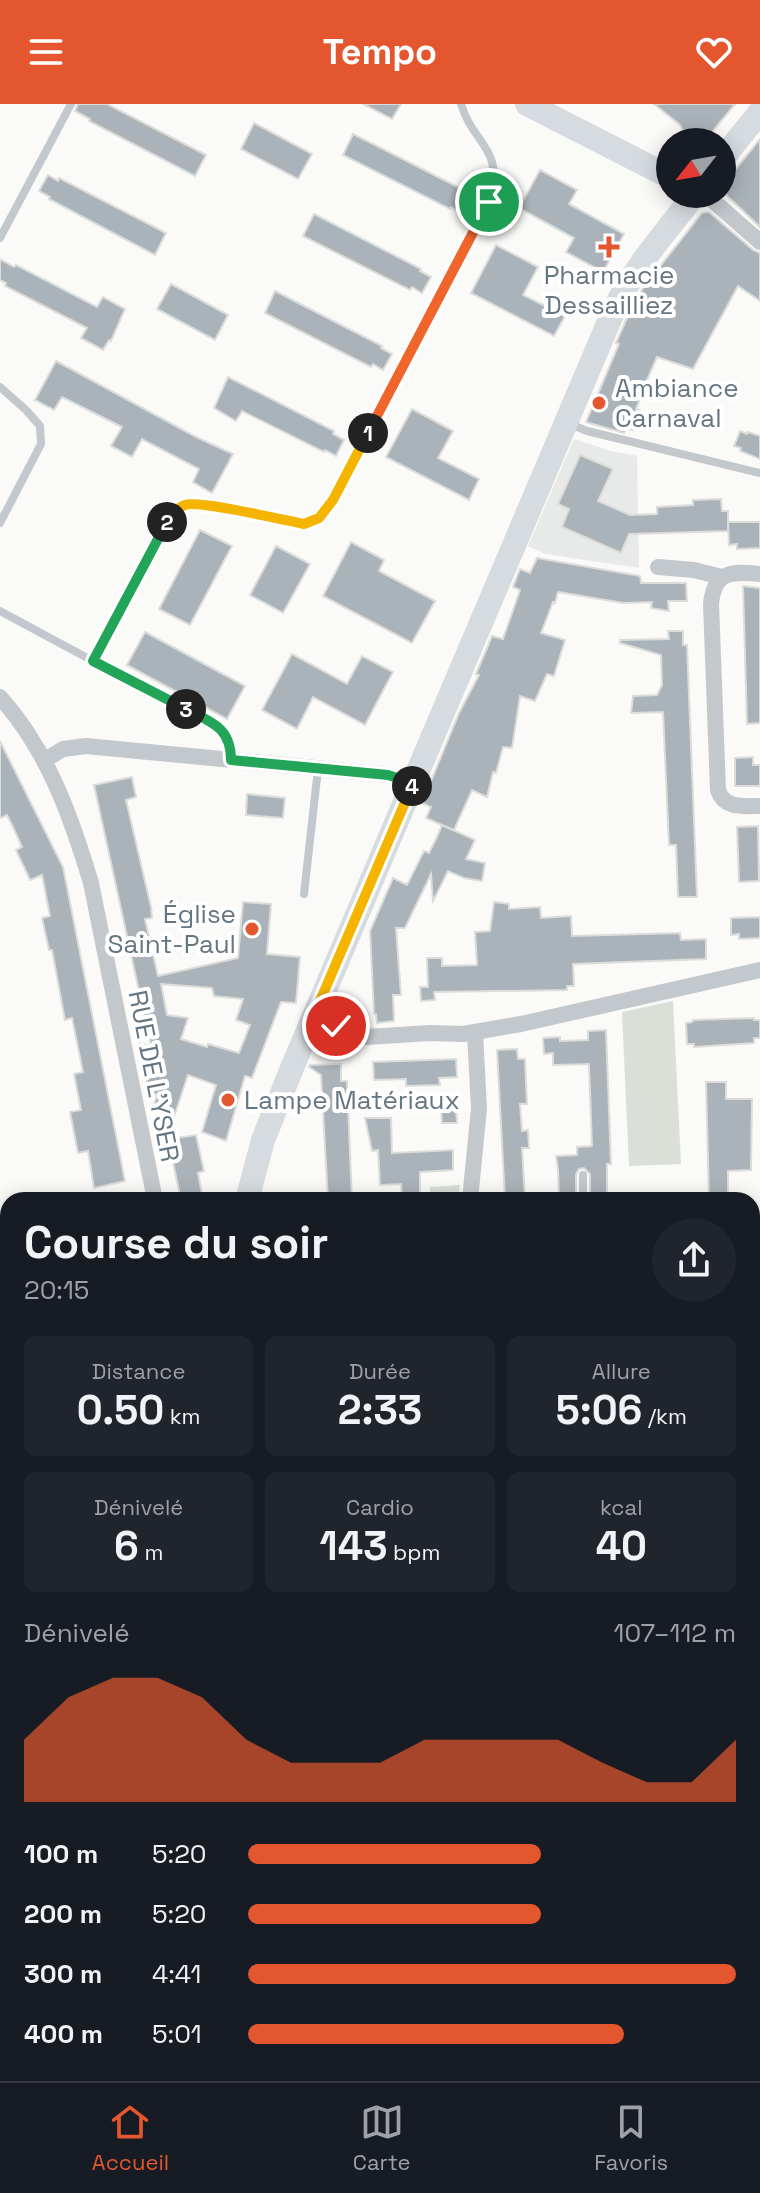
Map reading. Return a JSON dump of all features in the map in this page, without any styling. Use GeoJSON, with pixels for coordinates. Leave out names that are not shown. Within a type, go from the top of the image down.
{"type":"FeatureCollection","features":[{"type":"Feature","properties":{"kind":"main road"},"geometry":{"type":"LineString","coordinates":[[527,104],[656,170]]}},
{"type":"Feature","properties":{"kind":"main road"},"geometry":{"type":"LineString","coordinates":[[736,142],[760,112]]}},
{"type":"Feature","properties":{"kind":"main road"},"geometry":{"type":"LineString","coordinates":[[249,1192],[263,1140],[314,1015],[620,297],[684,208]]}},
{"type":"Feature","properties":{"kind":"street"},"geometry":{"type":"LineString","coordinates":[[721,208],[760,242]]}},
{"type":"Feature","properties":{"kind":"street"},"geometry":{"type":"LineString","coordinates":[[658,567],[694,570],[722,577]]}},
{"type":"Feature","properties":{"kind":"street"},"geometry":{"type":"LineString","coordinates":[[760,574],[732,573],[722,577],[714,588],[711,604],[719,796],[734,805],[760,806]]}},
{"type":"Feature","properties":{"kind":"street","name":"RUE DE L'YSER"},"geometry":{"type":"LineString","coordinates":[[0,697],[45,760],[67,811],[91,883],[153,1192]]}},
{"type":"Feature","properties":{"kind":"street"},"geometry":{"type":"LineString","coordinates":[[45,760],[63,749],[86,746],[388,775],[413,783]]}},
{"type":"Feature","properties":{"kind":"street"},"geometry":{"type":"LineString","coordinates":[[314,1015],[367,1037],[475,1033],[760,970]]}},
{"type":"Feature","properties":{"kind":"street"},"geometry":{"type":"LineString","coordinates":[[471,1192],[479,1117],[475,1033]]}},
{"type":"Feature","properties":{"kind":"lane"},"geometry":{"type":"LineString","coordinates":[[0,238],[69,107],[57,104]]}},
{"type":"Feature","properties":{"kind":"lane"},"geometry":{"type":"LineString","coordinates":[[93,661],[171,515],[186,504],[304,524],[319,518],[333,500],[489,202],[494,171],[491,155],[461,104]]}},
{"type":"Feature","properties":{"kind":"lane"},"geometry":{"type":"LineString","coordinates":[[0,387],[40,426],[41,444],[0,523]]}},
{"type":"Feature","properties":{"kind":"lane"},"geometry":{"type":"LineString","coordinates":[[565,423],[760,473]]}},
{"type":"Feature","properties":{"kind":"lane"},"geometry":{"type":"LineString","coordinates":[[0,611],[215,724],[227,736],[231,760]]}},
{"type":"Feature","properties":{"kind":"lane"},"geometry":{"type":"LineString","coordinates":[[304,894],[318,768]]}},
{"type":"Feature","properties":{"kind":"lane"},"geometry":{"type":"LineString","coordinates":[[583,1175],[583,1192]]}},
{"type":"Feature","properties":{"kind":"shaded area"},"geometry":{"type":"Polygon","coordinates":[[[574,439],[637,456],[639,568],[545,554],[528,546],[574,439]]]}},
{"type":"Feature","properties":{"kind":"shaded area"},"geometry":{"type":"Polygon","coordinates":[[[673,1001],[681,1164],[629,1166],[622,1012],[673,1001]]]}},
{"type":"Feature","properties":{"kind":"shaded area"},"geometry":{"type":"Polygon","coordinates":[[[460,1185],[459,1192],[430,1192],[430,1187],[460,1185]]]}},
{"type":"Feature","properties":{"kind":"building"},"geometry":{"type":"Polygon","coordinates":[[[78,104],[107,104],[206,155],[195,176],[89,121],[75,111],[78,104]]]}},
{"type":"Feature","properties":{"kind":"building"},"geometry":{"type":"Polygon","coordinates":[[[363,104],[401,104],[392,119],[363,104]]]}},
{"type":"Feature","properties":{"kind":"building"},"geometry":{"type":"Polygon","coordinates":[[[654,104],[735,104],[715,128],[682,128],[654,104]]]}},
{"type":"Feature","properties":{"kind":"building"},"geometry":{"type":"Polygon","coordinates":[[[254,123],[312,154],[298,179],[241,149],[254,123]]]}},
{"type":"Feature","properties":{"kind":"building"},"geometry":{"type":"Polygon","coordinates":[[[353,134],[460,188],[459,191],[470,197],[461,213],[343,155],[353,134]]]}},
{"type":"Feature","properties":{"kind":"building"},"geometry":{"type":"Polygon","coordinates":[[[760,139],[760,227],[736,204],[736,169],[760,139]]]}},
{"type":"Feature","properties":{"kind":"building"},"geometry":{"type":"Polygon","coordinates":[[[540,170],[577,190],[569,204],[624,234],[603,272],[566,252],[574,238],[519,208],[540,170]]]}},
{"type":"Feature","properties":{"kind":"building"},"geometry":{"type":"Polygon","coordinates":[[[48,175],[166,233],[155,255],[49,199],[39,191],[48,175]]]}},
{"type":"Feature","properties":{"kind":"building"},"geometry":{"type":"Polygon","coordinates":[[[709,212],[760,253],[760,301],[738,286],[693,369],[657,357],[640,396],[636,409],[642,411],[633,430],[626,428],[624,433],[586,422],[619,344],[616,343],[643,288],[702,213],[709,212]]]}},
{"type":"Feature","properties":{"kind":"building"},"geometry":{"type":"Polygon","coordinates":[[[314,214],[421,269],[431,277],[422,293],[412,287],[410,290],[303,236],[314,214]]]}},
{"type":"Feature","properties":{"kind":"building"},"geometry":{"type":"Polygon","coordinates":[[[496,245],[538,267],[523,295],[565,316],[554,336],[471,293],[496,245]]]}},
{"type":"Feature","properties":{"kind":"building"},"geometry":{"type":"Polygon","coordinates":[[[0,259],[97,307],[103,297],[125,309],[111,341],[103,350],[81,338],[87,328],[5,286],[6,283],[0,280],[0,259]]]}},
{"type":"Feature","properties":{"kind":"building"},"geometry":{"type":"Polygon","coordinates":[[[171,284],[228,315],[215,340],[157,309],[171,284]]]}},
{"type":"Feature","properties":{"kind":"building"},"geometry":{"type":"Polygon","coordinates":[[[275,291],[382,346],[392,354],[383,370],[373,364],[371,367],[265,313],[275,291]]]}},
{"type":"Feature","properties":{"kind":"building"},"geometry":{"type":"Polygon","coordinates":[[[56,361],[233,454],[212,493],[193,482],[199,469],[142,439],[132,457],[111,446],[122,427],[62,397],[54,410],[35,400],[56,361]]]}},
{"type":"Feature","properties":{"kind":"building"},"geometry":{"type":"Polygon","coordinates":[[[228,377],[334,431],[333,434],[344,440],[336,456],[242,411],[236,421],[214,408],[228,377]]]}},
{"type":"Feature","properties":{"kind":"building"},"geometry":{"type":"Polygon","coordinates":[[[412,409],[453,431],[438,458],[479,479],[469,500],[386,457],[412,409]]]}},
{"type":"Feature","properties":{"kind":"building"},"geometry":{"type":"Polygon","coordinates":[[[740,431],[760,436],[760,459],[734,446],[740,431]]]}},
{"type":"Feature","properties":{"kind":"building"},"geometry":{"type":"Polygon","coordinates":[[[580,455],[613,469],[598,501],[630,515],[657,514],[657,507],[693,505],[693,500],[721,499],[722,511],[728,511],[728,531],[629,534],[621,553],[562,527],[569,509],[558,504],[580,455]]]}},
{"type":"Feature","properties":{"kind":"building"},"geometry":{"type":"Polygon","coordinates":[[[728,522],[760,522],[760,548],[737,549],[737,544],[729,545],[728,522]]]}},
{"type":"Feature","properties":{"kind":"building"},"geometry":{"type":"Polygon","coordinates":[[[200,530],[232,546],[190,625],[159,609],[200,530]]]}},
{"type":"Feature","properties":{"kind":"building"},"geometry":{"type":"Polygon","coordinates":[[[351,542],[384,560],[379,571],[435,601],[412,643],[323,596],[351,542]]]}},
{"type":"Feature","properties":{"kind":"building"},"geometry":{"type":"Polygon","coordinates":[[[276,546],[310,564],[283,613],[250,595],[276,546]]]}},
{"type":"Feature","properties":{"kind":"building"},"geometry":{"type":"Polygon","coordinates":[[[537,558],[640,576],[641,583],[686,583],[687,601],[668,601],[669,611],[651,608],[652,602],[623,603],[558,592],[541,633],[565,640],[554,676],[547,674],[535,701],[520,696],[512,748],[503,747],[487,797],[472,790],[454,830],[426,818],[431,807],[422,803],[459,713],[479,675],[476,674],[492,636],[503,639],[520,590],[513,587],[520,569],[530,573],[537,558]]]}},
{"type":"Feature","properties":{"kind":"building"},"geometry":{"type":"Polygon","coordinates":[[[743,586],[760,588],[760,723],[747,724],[743,586]]]}},
{"type":"Feature","properties":{"kind":"building"},"geometry":{"type":"Polygon","coordinates":[[[668,631],[683,631],[683,645],[687,645],[697,897],[678,897],[676,845],[669,845],[663,712],[631,713],[633,696],[657,695],[662,685],[661,655],[620,643],[620,640],[669,639],[668,631]]]}},
{"type":"Feature","properties":{"kind":"building"},"geometry":{"type":"Polygon","coordinates":[[[145,632],[245,686],[227,719],[127,665],[145,632]]]}},
{"type":"Feature","properties":{"kind":"building"},"geometry":{"type":"Polygon","coordinates":[[[292,654],[347,684],[362,656],[393,672],[365,725],[313,697],[297,729],[262,710],[292,654]]]}},
{"type":"Feature","properties":{"kind":"building"},"geometry":{"type":"Polygon","coordinates":[[[0,741],[63,867],[125,1181],[94,1188],[88,1151],[78,1153],[70,1112],[81,1110],[74,1074],[83,1072],[72,1018],[65,1020],[52,950],[49,950],[42,918],[50,916],[42,875],[30,880],[16,850],[22,847],[13,827],[7,815],[0,818],[0,741]]]}},
{"type":"Feature","properties":{"kind":"building"},"geometry":{"type":"Polygon","coordinates":[[[753,757],[753,765],[760,765],[760,786],[735,786],[735,758],[753,757]]]}},
{"type":"Feature","properties":{"kind":"building"},"geometry":{"type":"Polygon","coordinates":[[[132,777],[136,797],[126,800],[151,907],[152,918],[145,919],[158,976],[238,958],[243,902],[271,904],[267,954],[300,957],[296,1003],[281,1002],[252,1078],[245,1076],[226,1141],[202,1132],[216,1085],[188,1075],[173,1120],[152,1111],[157,1095],[149,1092],[139,1043],[151,1046],[94,785],[132,777]],[[161,984],[167,1015],[188,1018],[181,1039],[239,1053],[250,1025],[236,1020],[243,999],[214,996],[212,988],[161,984]]]}},
{"type":"Feature","properties":{"kind":"building"},"geometry":{"type":"Polygon","coordinates":[[[247,794],[285,798],[283,818],[246,815],[247,794]]]}},
{"type":"Feature","properties":{"kind":"building"},"geometry":{"type":"Polygon","coordinates":[[[442,825],[475,840],[466,859],[485,863],[482,881],[448,871],[433,901],[431,874],[405,928],[396,928],[401,995],[393,995],[394,1021],[377,1023],[370,931],[393,878],[407,885],[424,851],[429,853],[442,825]]]}},
{"type":"Feature","properties":{"kind":"building"},"geometry":{"type":"Polygon","coordinates":[[[758,826],[759,881],[739,882],[737,827],[758,826]]]}},
{"type":"Feature","properties":{"kind":"building"},"geometry":{"type":"Polygon","coordinates":[[[494,902],[509,904],[509,909],[540,907],[541,918],[571,916],[572,936],[680,933],[681,940],[706,939],[706,959],[573,964],[574,986],[567,986],[567,990],[434,992],[435,1000],[421,1001],[420,987],[428,987],[427,958],[442,958],[442,966],[477,965],[475,932],[490,931],[494,902]]]}},
{"type":"Feature","properties":{"kind":"building"},"geometry":{"type":"Polygon","coordinates":[[[760,917],[760,938],[739,939],[739,934],[731,935],[731,918],[760,917]]]}},
{"type":"Feature","properties":{"kind":"building"},"geometry":{"type":"Polygon","coordinates":[[[693,1020],[760,1020],[760,1038],[754,1038],[754,1043],[694,1047],[694,1044],[687,1044],[686,1023],[693,1020]]]}},
{"type":"Feature","properties":{"kind":"building"},"geometry":{"type":"Polygon","coordinates":[[[606,1030],[611,1164],[607,1164],[607,1192],[590,1192],[590,1174],[584,1168],[576,1174],[576,1192],[559,1192],[556,1156],[577,1155],[577,1147],[592,1146],[589,1064],[553,1065],[553,1053],[544,1054],[543,1038],[588,1040],[588,1031],[606,1030]]]}},
{"type":"Feature","properties":{"kind":"building"},"geometry":{"type":"Polygon","coordinates":[[[517,1049],[518,1059],[525,1059],[527,1104],[520,1104],[522,1131],[528,1130],[529,1148],[522,1148],[525,1192],[505,1192],[497,1050],[517,1049]]]}},
{"type":"Feature","properties":{"kind":"building"},"geometry":{"type":"Polygon","coordinates":[[[456,1059],[457,1077],[439,1078],[440,1085],[406,1086],[406,1079],[374,1080],[373,1062],[456,1059]]]}},
{"type":"Feature","properties":{"kind":"building"},"geometry":{"type":"Polygon","coordinates":[[[341,1064],[341,1081],[347,1081],[352,1192],[328,1192],[321,1075],[310,1065],[341,1064]]]}},
{"type":"Feature","properties":{"kind":"building"},"geometry":{"type":"Polygon","coordinates":[[[706,1082],[726,1082],[726,1099],[752,1099],[751,1170],[728,1171],[728,1192],[709,1192],[706,1082]]]}},
{"type":"Feature","properties":{"kind":"building"},"geometry":{"type":"Polygon","coordinates":[[[456,1107],[457,1123],[442,1123],[441,1108],[456,1107]]]}},
{"type":"Feature","properties":{"kind":"building"},"geometry":{"type":"Polygon","coordinates":[[[365,1118],[391,1118],[392,1153],[453,1150],[453,1170],[420,1172],[420,1192],[402,1192],[401,1184],[380,1185],[378,1150],[372,1151],[365,1118]]]}},
{"type":"Feature","properties":{"kind":"building"},"geometry":{"type":"Polygon","coordinates":[[[196,1135],[204,1171],[198,1173],[202,1192],[179,1192],[168,1139],[196,1135]]]}},
{"type":"Feature","properties":{"kind":"place","name":"Pharmacie Dessailliez"},"geometry":{"type":"Point","coordinates":[609,247]}},
{"type":"Feature","properties":{"kind":"place","name":"Ambiance Carnaval"},"geometry":{"type":"Point","coordinates":[599,403]}},
{"type":"Feature","properties":{"kind":"place","name":"Église Saint-Paul"},"geometry":{"type":"Point","coordinates":[252,929]}},
{"type":"Feature","properties":{"kind":"place","name":"Lampe Matériaux"},"geometry":{"type":"Point","coordinates":[228,1100]}},
{"type":"Feature","properties":{"kind":"route"},"geometry":{"type":"LineString","coordinates":[[336,1026],[314,1015],[413,783],[388,775],[231,760],[227,736],[215,724],[93,661],[171,515],[186,504],[304,524],[319,518],[333,500],[489,202]]}}]}
